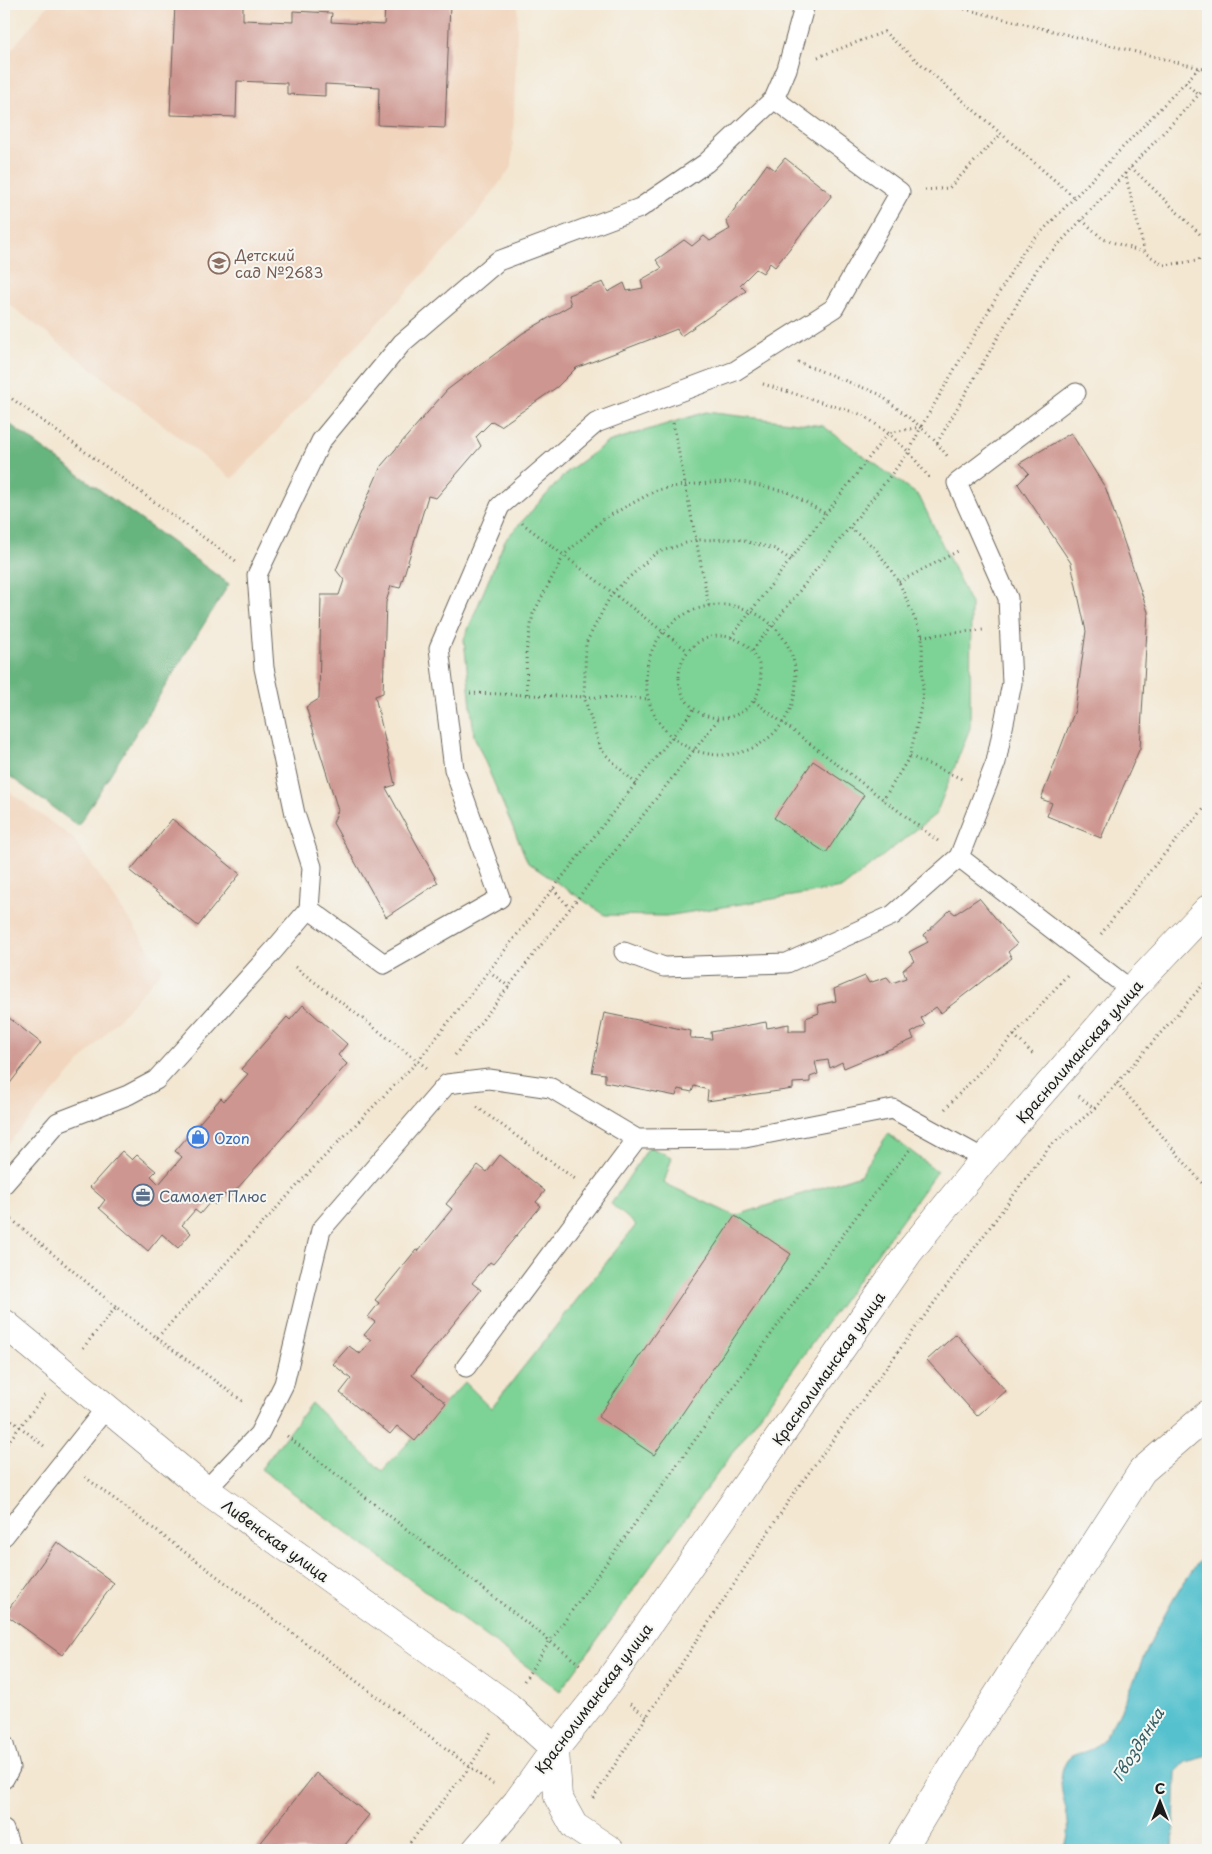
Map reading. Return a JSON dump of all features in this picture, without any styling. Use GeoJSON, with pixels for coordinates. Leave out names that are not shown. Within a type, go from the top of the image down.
{"type":"FeatureCollection","features":[{"type":"Feature","properties":{"kind":"street","name":"Краснолиманская улица"},"geometry":{"type":"LineString","coordinates":[[476,1850],[517,1802],[555,1749],[606,1685],[910,1252],[984,1159],[1131,990],[1208,908]]}},
{"type":"Feature","properties":{"kind":"street","name":"Ливенская улица"},"geometry":{"type":"LineString","coordinates":[[4,1323],[206,1490],[508,1706],[555,1749]]}},
{"type":"Feature","properties":{"kind":"street"},"geometry":{"type":"LineString","coordinates":[[902,1850],[971,1736],[1142,1471],[1208,1414]]}},
{"type":"Feature","properties":{"kind":"street"},"geometry":{"type":"LineString","coordinates":[[555,1749],[558,1797],[574,1826],[610,1850]]}},
{"type":"Feature","properties":{"kind":"lane"},"geometry":{"type":"LineString","coordinates":[[4,1184],[58,1122],[128,1095],[156,1080],[274,950],[308,909],[312,867],[295,814],[264,668],[257,575],[322,441],[402,344],[498,262],[640,208],[706,163],[774,99],[787,69],[805,4]]}},
{"type":"Feature","properties":{"kind":"lane"},"geometry":{"type":"LineString","coordinates":[[308,909],[384,964],[500,898],[454,769],[438,648],[500,506],[596,423],[735,371],[834,308],[900,192],[774,99]]}},
{"type":"Feature","properties":{"kind":"lane"},"geometry":{"type":"LineString","coordinates":[[624,952],[664,966],[787,963],[893,916],[959,857],[996,762],[1012,683],[1008,598],[957,483],[1076,393]]}},
{"type":"Feature","properties":{"kind":"lane"},"geometry":{"type":"LineString","coordinates":[[959,857],[1131,990]]}},
{"type":"Feature","properties":{"kind":"lane"},"geometry":{"type":"LineString","coordinates":[[206,1490],[259,1434],[284,1384],[320,1230],[446,1084],[489,1079],[551,1088],[637,1139],[745,1138],[893,1109],[984,1159]]}},
{"type":"Feature","properties":{"kind":"lane"},"geometry":{"type":"LineString","coordinates":[[466,1367],[637,1139]]}},
{"type":"Feature","properties":{"kind":"lane"},"geometry":{"type":"LineString","coordinates":[[4,1536],[106,1408]]}},
{"type":"Feature","properties":{"kind":"lane"},"geometry":{"type":"LineString","coordinates":[[4,1745],[10,1768],[4,1779]]}},
{"type":"Feature","properties":{"kind":"lane"},"geometry":{"type":"LineString","coordinates":[[4,1830],[11,1850]]}},
{"type":"Feature","properties":{"kind":"path"},"geometry":{"type":"LineString","coordinates":[[945,4],[1208,70]]}},
{"type":"Feature","properties":{"kind":"path"},"geometry":{"type":"LineString","coordinates":[[787,69],[884,32],[1074,198]]}},
{"type":"Feature","properties":{"kind":"path"},"geometry":{"type":"LineString","coordinates":[[752,652],[909,452],[1024,250],[1199,68]]}},
{"type":"Feature","properties":{"kind":"path"},"geometry":{"type":"LineString","coordinates":[[1184,83],[1199,95]]}},
{"type":"Feature","properties":{"kind":"path"},"geometry":{"type":"LineString","coordinates":[[938,443],[1040,264],[1208,85]]}},
{"type":"Feature","properties":{"kind":"path"},"geometry":{"type":"LineString","coordinates":[[900,192],[949,188],[1001,134]]}},
{"type":"Feature","properties":{"kind":"path"},"geometry":{"type":"LineString","coordinates":[[1131,168],[1208,242]]}},
{"type":"Feature","properties":{"kind":"path"},"geometry":{"type":"LineString","coordinates":[[1125,174],[1145,253]]}},
{"type":"Feature","properties":{"kind":"path"},"geometry":{"type":"LineString","coordinates":[[1082,220],[1103,239],[1145,253],[1164,265],[1197,261],[1208,254]]}},
{"type":"Feature","properties":{"kind":"path"},"geometry":{"type":"LineString","coordinates":[[793,360],[879,394],[922,427],[938,443],[953,463]]}},
{"type":"Feature","properties":{"kind":"path"},"geometry":{"type":"LineString","coordinates":[[764,378],[757,382],[863,415],[888,433],[909,452],[937,487]]}},
{"type":"Feature","properties":{"kind":"path"},"geometry":{"type":"LineString","coordinates":[[4,393],[257,575]]}},
{"type":"Feature","properties":{"kind":"path"},"geometry":{"type":"LineString","coordinates":[[668,396],[709,606]]}},
{"type":"Feature","properties":{"kind":"path"},"geometry":{"type":"LineString","coordinates":[[731,637],[888,433],[922,427]]}},
{"type":"Feature","properties":{"kind":"path"},"geometry":{"type":"LineString","coordinates":[[527,694],[526,653],[533,614],[564,555],[605,518],[657,490],[684,485],[737,481],[788,492],[826,514]]}},
{"type":"Feature","properties":{"kind":"path"},"geometry":{"type":"LineString","coordinates":[[500,506],[688,651]]}},
{"type":"Feature","properties":{"kind":"path"},"geometry":{"type":"LineString","coordinates":[[850,528],[876,549],[899,582],[922,636],[923,697],[910,756],[883,800]]}},
{"type":"Feature","properties":{"kind":"path"},"geometry":{"type":"LineString","coordinates":[[899,582],[982,538]]}},
{"type":"Feature","properties":{"kind":"path"},"geometry":{"type":"LineString","coordinates":[[636,784],[601,750],[584,697],[586,643],[612,593],[656,553],[695,540],[737,539],[775,549],[791,560]]}},
{"type":"Feature","properties":{"kind":"path"},"geometry":{"type":"LineString","coordinates":[[717,604],[752,610],[774,625],[789,647],[797,675],[793,704],[783,724],[754,748],[726,755],[695,750],[672,738],[653,712],[646,684],[650,655],[662,632],[688,611],[717,604]]}},
{"type":"Feature","properties":{"kind":"path"},"geometry":{"type":"LineString","coordinates":[[922,636],[1010,628]]}},
{"type":"Feature","properties":{"kind":"path"},"geometry":{"type":"LineString","coordinates":[[715,636],[731,637],[746,644],[756,656],[761,672],[760,688],[754,701],[740,712],[720,717],[709,716],[694,709],[684,697],[679,681],[681,666],[688,651],[700,641],[715,636]]}},
{"type":"Feature","properties":{"kind":"path"},"geometry":{"type":"LineString","coordinates":[[444,693],[650,699]]}},
{"type":"Feature","properties":{"kind":"path"},"geometry":{"type":"LineString","coordinates":[[754,701],[959,857]]}},
{"type":"Feature","properties":{"kind":"path"},"geometry":{"type":"LineString","coordinates":[[157,1338],[318,1163],[418,1061],[694,709]]}},
{"type":"Feature","properties":{"kind":"path"},"geometry":{"type":"LineString","coordinates":[[450,1062],[720,717]]}},
{"type":"Feature","properties":{"kind":"path"},"geometry":{"type":"LineString","coordinates":[[910,756],[985,790]]}},
{"type":"Feature","properties":{"kind":"path"},"geometry":{"type":"LineString","coordinates":[[404,1850],[470,1767],[550,1641],[858,1214],[927,1128],[1014,1035],[1085,955],[1154,866],[1208,804]]}},
{"type":"Feature","properties":{"kind":"path"},"geometry":{"type":"LineString","coordinates":[[553,889],[570,908]]}},
{"type":"Feature","properties":{"kind":"path"},"geometry":{"type":"LineString","coordinates":[[489,971],[509,987]]}},
{"type":"Feature","properties":{"kind":"path"},"geometry":{"type":"LineString","coordinates":[[574,1826],[796,1490],[1049,1148],[1094,1109],[1208,979]]}},
{"type":"Feature","properties":{"kind":"path"},"geometry":{"type":"LineString","coordinates":[[1117,1083],[1208,1190]]}},
{"type":"Feature","properties":{"kind":"path"},"geometry":{"type":"LineString","coordinates":[[4,1213],[116,1307],[266,1420],[606,1685]]}},
{"type":"Feature","properties":{"kind":"path"},"geometry":{"type":"LineString","coordinates":[[4,1447],[116,1307]]}},
{"type":"Feature","properties":{"kind":"path"},"geometry":{"type":"LineString","coordinates":[[4,1414],[517,1802]]}},
{"type":"Feature","properties":{"kind":"shaded area","name":"Детский сад №2683"},"geometry":{"type":"Polygon","coordinates":[[[49,4],[518,4],[512,166],[468,226],[232,479],[4,300],[4,59],[49,4]]]}},
{"type":"Feature","properties":{"kind":"shaded area"},"geometry":{"type":"Polygon","coordinates":[[[4,788],[74,839],[163,969],[4,1148],[4,788]]]}},
{"type":"Feature","properties":{"kind":"green space"},"geometry":{"type":"Polygon","coordinates":[[[706,412],[823,426],[919,496],[971,604],[970,728],[936,814],[842,888],[666,916],[605,915],[528,863],[474,736],[464,639],[505,540],[568,471],[608,442],[706,412]]]}},
{"type":"Feature","properties":{"kind":"green space"},"geometry":{"type":"Polygon","coordinates":[[[4,420],[229,584],[78,826],[4,772],[4,420]]]}},
{"type":"Feature","properties":{"kind":"green space"},"geometry":{"type":"Polygon","coordinates":[[[888,1134],[937,1171],[560,1691],[261,1469],[311,1403],[382,1471],[465,1382],[491,1408],[636,1225],[611,1204],[649,1147],[672,1157],[664,1183],[735,1216],[860,1175],[888,1134]]]}},
{"type":"Feature","properties":{"kind":"water","name":"Гвоздянка"},"geometry":{"type":"Polygon","coordinates":[[[1208,1550],[1208,1756],[1186,1762],[1176,1772],[1173,1850],[1063,1850],[1068,1828],[1061,1783],[1066,1762],[1073,1755],[1095,1747],[1106,1735],[1123,1705],[1165,1615],[1180,1588],[1208,1550]]]}},
{"type":"Feature","properties":{"kind":"building"},"geometry":{"type":"Polygon","coordinates":[[[175,4],[243,4],[243,20],[293,22],[293,11],[332,13],[331,22],[384,25],[385,4],[450,4],[445,128],[378,125],[379,87],[325,84],[325,96],[287,94],[287,83],[237,81],[236,117],[170,115],[175,4]]]}},
{"type":"Feature","properties":{"kind":"building"},"geometry":{"type":"Polygon","coordinates":[[[785,158],[832,195],[775,267],[770,263],[763,273],[756,269],[740,285],[746,291],[681,336],[677,329],[576,368],[557,387],[501,426],[492,421],[476,437],[481,446],[436,498],[428,496],[400,588],[391,586],[386,602],[383,693],[375,696],[395,785],[386,788],[438,883],[386,917],[333,823],[338,810],[306,707],[319,699],[321,595],[339,595],[344,580],[336,570],[381,466],[447,390],[523,333],[571,305],[568,295],[603,282],[608,292],[624,283],[627,291],[643,288],[641,280],[662,268],[656,260],[684,240],[692,246],[704,236],[710,241],[730,229],[726,221],[767,164],[775,170],[785,158]]]}},
{"type":"Feature","properties":{"kind":"building"},"geometry":{"type":"Polygon","coordinates":[[[1071,433],[1106,489],[1148,612],[1140,748],[1101,838],[1047,816],[1052,803],[1041,799],[1075,710],[1086,631],[1071,563],[1018,484],[1029,473],[1020,463],[1071,433]]]}},
{"type":"Feature","properties":{"kind":"building"},"geometry":{"type":"Polygon","coordinates":[[[813,761],[864,795],[826,853],[774,818],[813,761]]]}},
{"type":"Feature","properties":{"kind":"building"},"geometry":{"type":"Polygon","coordinates":[[[172,819],[240,874],[198,926],[130,871],[172,819]]]}},
{"type":"Feature","properties":{"kind":"building"},"geometry":{"type":"Polygon","coordinates":[[[979,898],[1017,944],[1008,952],[1012,958],[941,1013],[936,1007],[921,1018],[925,1025],[911,1033],[914,1039],[844,1068],[842,1062],[830,1068],[828,1060],[815,1062],[818,1074],[810,1077],[810,1082],[793,1083],[793,1089],[707,1101],[708,1090],[694,1086],[692,1092],[678,1089],[676,1096],[605,1082],[605,1074],[592,1072],[604,1013],[691,1031],[690,1038],[712,1039],[711,1032],[766,1022],[767,1028],[789,1024],[789,1031],[806,1031],[806,1018],[819,1013],[818,1005],[836,1001],[834,989],[865,976],[869,983],[887,977],[892,983],[906,978],[903,970],[914,961],[909,952],[928,942],[924,935],[950,910],[955,914],[979,898]]]}},
{"type":"Feature","properties":{"kind":"building"},"geometry":{"type":"Polygon","coordinates":[[[303,1005],[347,1044],[338,1055],[347,1064],[229,1198],[225,1194],[215,1205],[211,1201],[200,1214],[195,1210],[182,1225],[191,1233],[178,1248],[162,1234],[148,1251],[99,1208],[105,1200],[90,1187],[122,1151],[132,1160],[137,1155],[156,1171],[151,1176],[159,1184],[182,1157],[175,1151],[221,1098],[224,1101],[248,1074],[241,1069],[287,1017],[290,1020],[303,1005]]]}},
{"type":"Feature","properties":{"kind":"building"},"geometry":{"type":"Polygon","coordinates":[[[4,1014],[41,1043],[4,1091],[4,1014]]]}},
{"type":"Feature","properties":{"kind":"building"},"geometry":{"type":"Polygon","coordinates":[[[500,1155],[545,1191],[536,1202],[541,1206],[493,1264],[490,1262],[472,1283],[481,1290],[412,1375],[446,1403],[415,1441],[397,1426],[390,1434],[340,1393],[351,1379],[333,1364],[349,1346],[360,1354],[371,1340],[364,1335],[375,1322],[368,1317],[379,1303],[375,1300],[452,1209],[446,1204],[478,1165],[487,1172],[500,1155]]]}},
{"type":"Feature","properties":{"kind":"building"},"geometry":{"type":"Polygon","coordinates":[[[735,1216],[791,1254],[654,1455],[598,1417],[735,1216]]]}},
{"type":"Feature","properties":{"kind":"building"},"geometry":{"type":"Polygon","coordinates":[[[956,1334],[1006,1391],[977,1416],[927,1360],[956,1334]]]}},
{"type":"Feature","properties":{"kind":"building"},"geometry":{"type":"Polygon","coordinates":[[[57,1542],[114,1583],[62,1655],[5,1614],[57,1542]]]}},
{"type":"Feature","properties":{"kind":"building"},"geometry":{"type":"Polygon","coordinates":[[[316,1773],[369,1815],[341,1850],[255,1850],[316,1773]]]}},
{"type":"Feature","properties":{"kind":"place","name":"Детский сад №2683"},"geometry":{"type":"Point","coordinates":[219,263]}},
{"type":"Feature","properties":{"kind":"place","name":"Ozon"},"geometry":{"type":"Point","coordinates":[198,1137]}},
{"type":"Feature","properties":{"kind":"place","name":"Самолет Плюс"},"geometry":{"type":"Point","coordinates":[143,1195]}}]}
